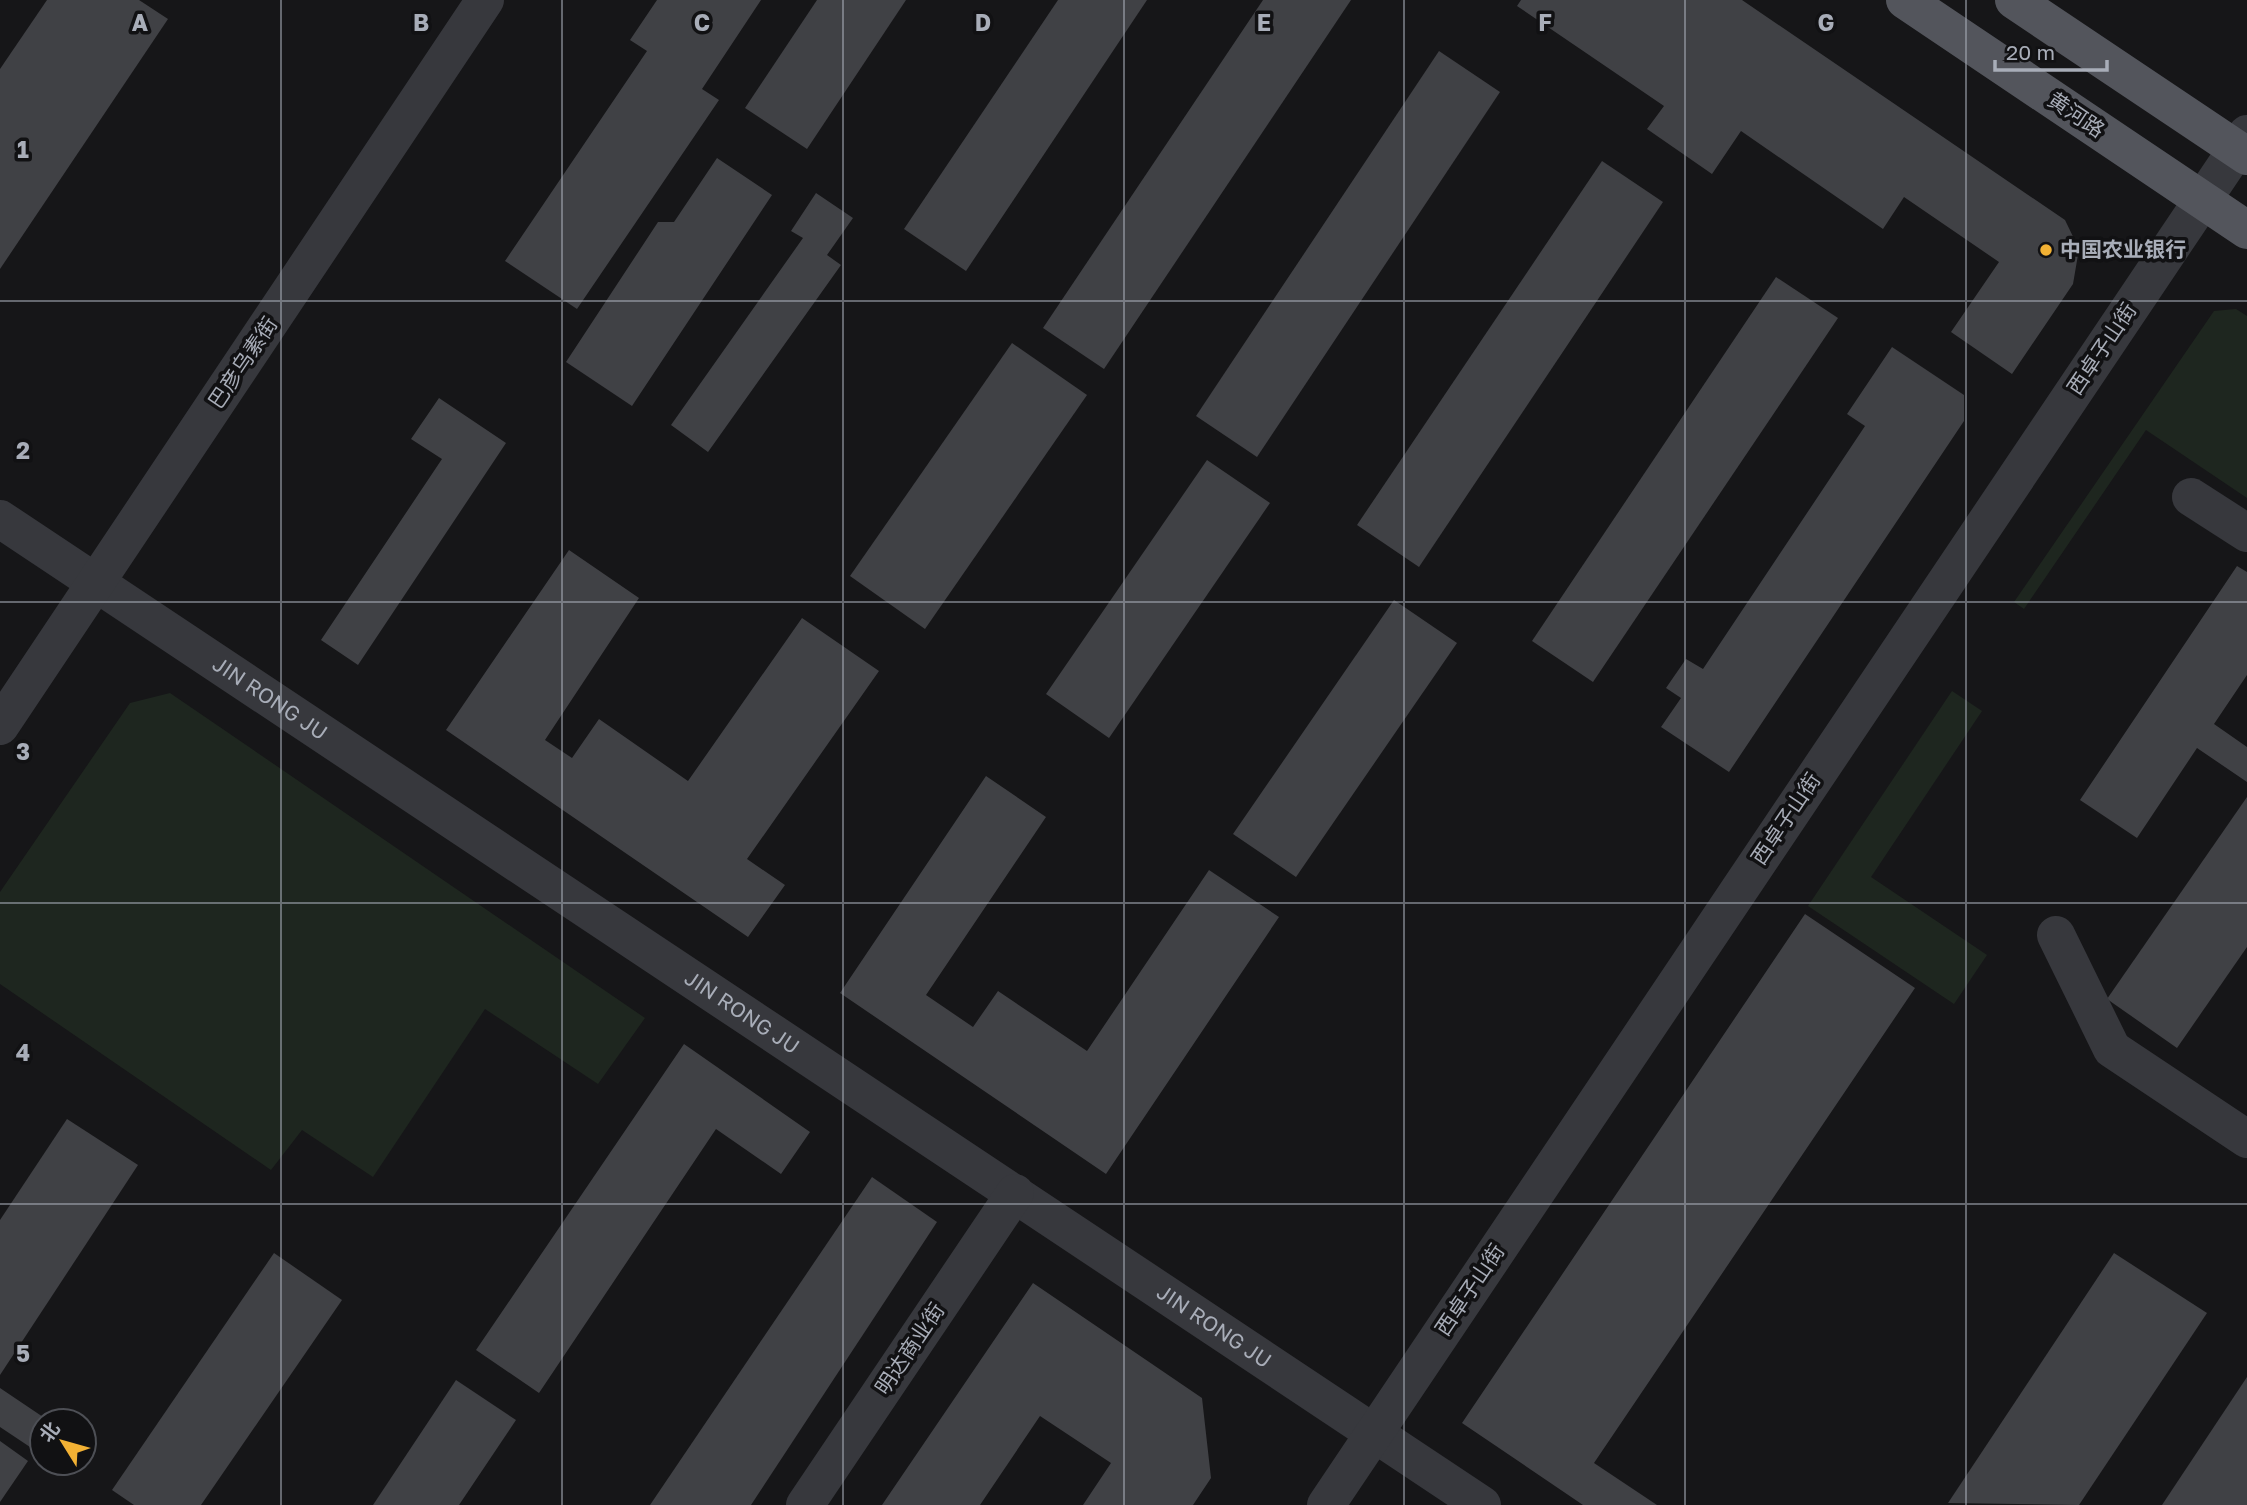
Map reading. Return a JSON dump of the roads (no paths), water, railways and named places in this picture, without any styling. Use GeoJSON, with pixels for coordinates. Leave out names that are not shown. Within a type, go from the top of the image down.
{"type":"FeatureCollection","features":[{"type":"Feature","properties":{"kind":"main road","name":"黄河路"},"geometry":{"type":"LineString","coordinates":[[1905,0],[2247,230]]}},
{"type":"Feature","properties":{"kind":"main road"},"geometry":{"type":"LineString","coordinates":[[2014,0],[2244,146]]}},
{"type":"Feature","properties":{"kind":"street","name":"巴彦乌素街"},"geometry":{"type":"LineString","coordinates":[[0,726],[88,577],[461,0]]}},
{"type":"Feature","properties":{"kind":"street","name":"巴彦乌素街"},"geometry":{"type":"LineString","coordinates":[[0,690],[88,577],[485,0]]}},
{"type":"Feature","properties":{"kind":"street","name":"西卓子山街"},"geometry":{"type":"LineString","coordinates":[[1325,1505],[2202,200],[2244,146]]}},
{"type":"Feature","properties":{"kind":"street"},"geometry":{"type":"LineString","coordinates":[[2191,497],[2247,533]]}},
{"type":"Feature","properties":{"kind":"street","name":"JIN RONG JU"},"geometry":{"type":"LineString","coordinates":[[0,519],[1482,1505]]}},
{"type":"Feature","properties":{"kind":"street"},"geometry":{"type":"LineString","coordinates":[[2056,935],[2112,1049],[2247,1139]]}},
{"type":"Feature","properties":{"kind":"street","name":"明达商业街"},"geometry":{"type":"LineString","coordinates":[[805,1505],[1015,1194]]}},
{"type":"Feature","properties":{"kind":"place","name":"中国农业银行"},"geometry":{"type":"Point","coordinates":[2046,250]}}]}
